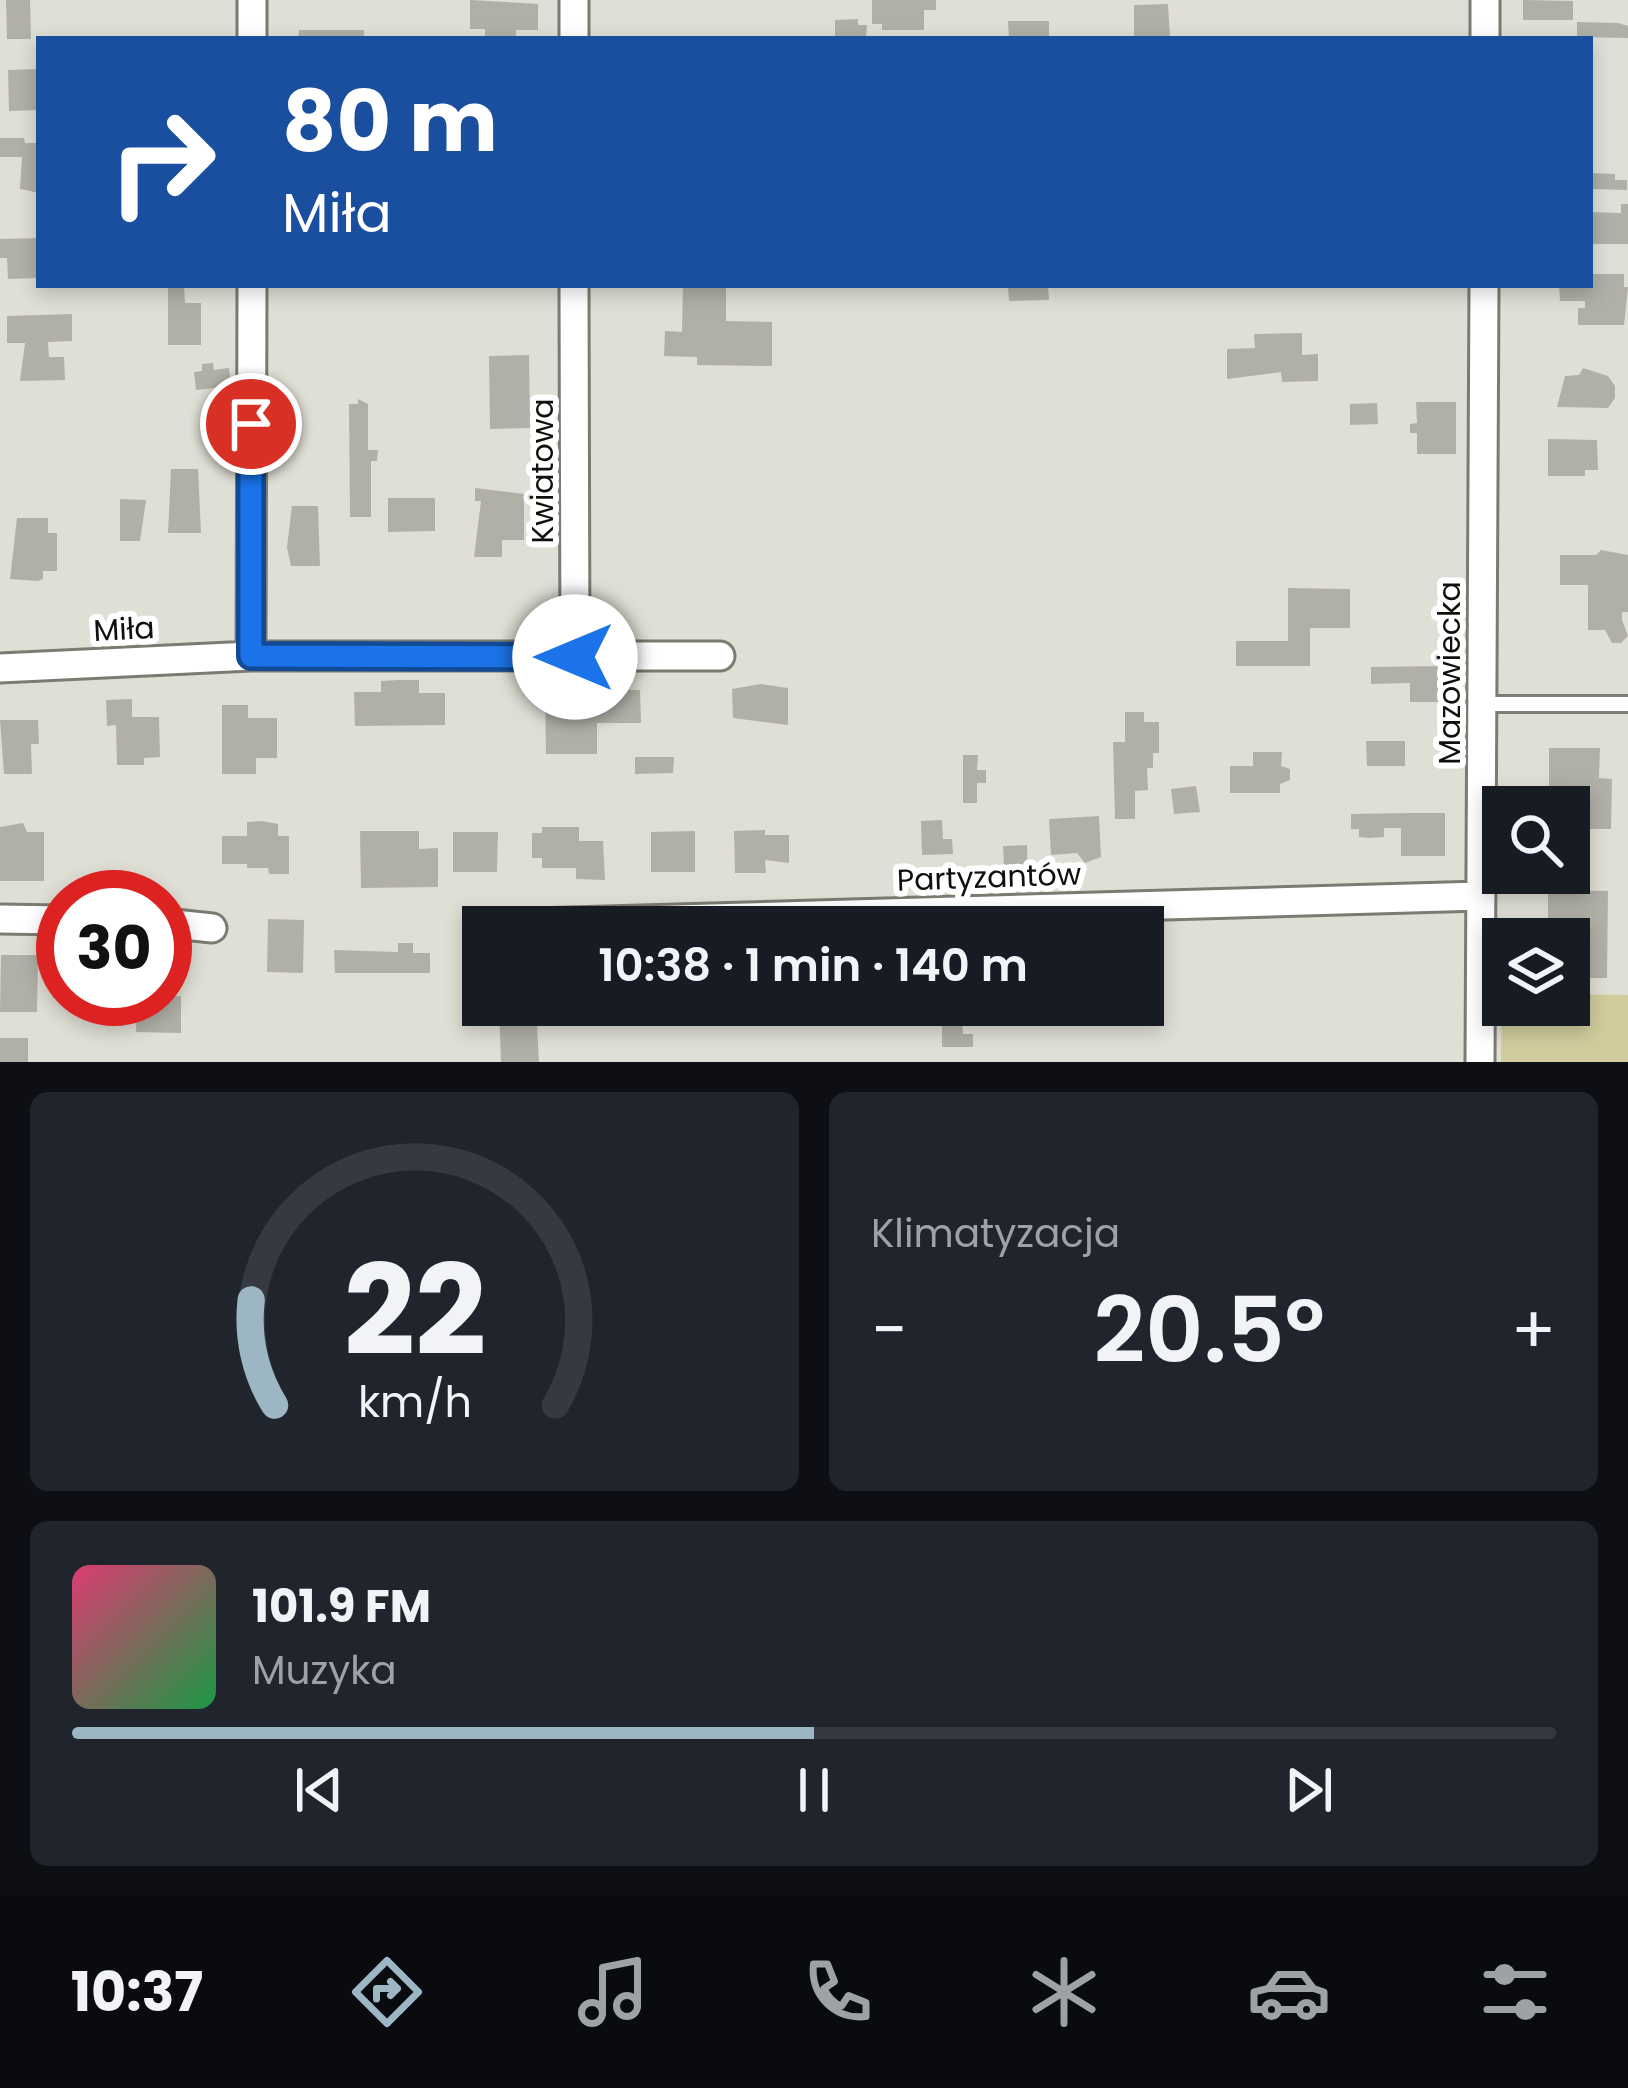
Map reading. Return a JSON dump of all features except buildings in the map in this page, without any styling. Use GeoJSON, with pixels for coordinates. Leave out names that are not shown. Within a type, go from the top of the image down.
{"type":"FeatureCollection","features":[{"type":"Feature","properties":{"kind":"street"},"geometry":{"type":"LineString","coordinates":[[252,0],[252,36]]}},
{"type":"Feature","properties":{"kind":"street"},"geometry":{"type":"LineString","coordinates":[[574,0],[574,36]]}},
{"type":"Feature","properties":{"kind":"street"},"geometry":{"type":"LineString","coordinates":[[1485,0],[1485,36]]}},
{"type":"Feature","properties":{"kind":"street"},"geometry":{"type":"LineString","coordinates":[[251,656],[252,288]]}},
{"type":"Feature","properties":{"kind":"street","name":"Kwiatowa"},"geometry":{"type":"LineString","coordinates":[[574,288],[575,657]]}},
{"type":"Feature","properties":{"kind":"street","name":"Mazowiecka"},"geometry":{"type":"LineString","coordinates":[[1480,1062],[1484,288]]}},
{"type":"Feature","properties":{"kind":"street","name":"Miła"},"geometry":{"type":"LineString","coordinates":[[0,668],[251,656],[720,656]]}},
{"type":"Feature","properties":{"kind":"street","name":"Partyzantów"},"geometry":{"type":"LineString","coordinates":[[1130,906],[1481,896]]}},
{"type":"Feature","properties":{"kind":"street"},"geometry":{"type":"LineString","coordinates":[[0,919],[36,920]]}},
{"type":"Feature","properties":{"kind":"street"},"geometry":{"type":"LineString","coordinates":[[192,925],[212,928]]}},
{"type":"Feature","properties":{"kind":"lane"},"geometry":{"type":"LineString","coordinates":[[1482,704],[1628,704]]}},
{"type":"Feature","properties":{"kind":"shaded area"},"geometry":{"type":"Polygon","coordinates":[[[1590,994],[1628,995],[1628,1062],[1501,1062],[1502,1026],[1590,1026],[1590,994]]]}},
{"type":"Feature","properties":{"kind":"route"},"geometry":{"type":"LineString","coordinates":[[251,424],[251,656],[575,657]]}}]}
